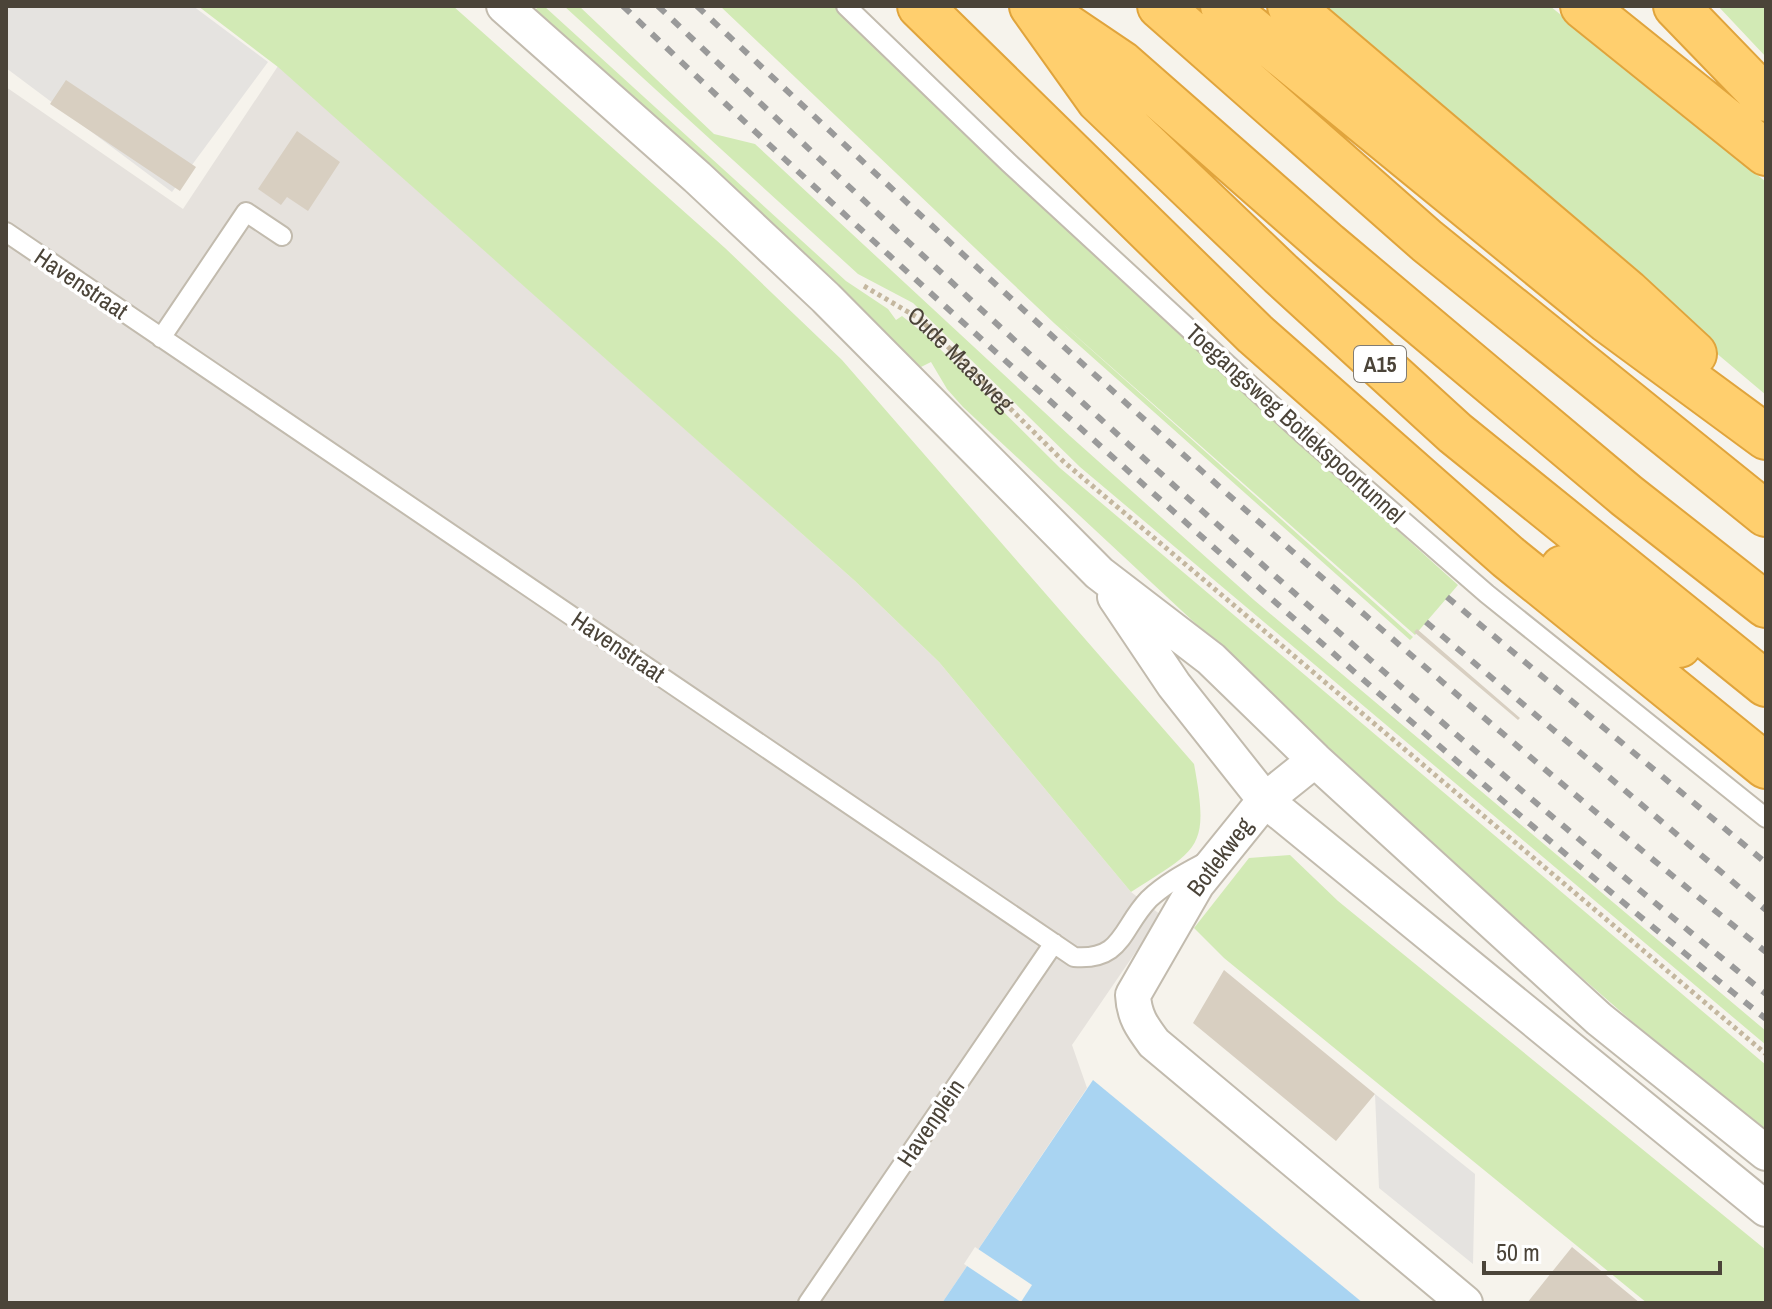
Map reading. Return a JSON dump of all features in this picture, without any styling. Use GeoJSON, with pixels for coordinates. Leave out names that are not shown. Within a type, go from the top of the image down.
{"type":"FeatureCollection","features":[{"type":"Feature","properties":{"kind":"highway","name":"A15"},"geometry":{"type":"LineString","coordinates":[[920,6],[1255,334],[1450,506],[1766,766]]}},
{"type":"Feature","properties":{"kind":"highway","name":"A15"},"geometry":{"type":"LineString","coordinates":[[1034,6],[1122,64],[1328,245],[1627,496],[1766,605]]}},
{"type":"Feature","properties":{"kind":"highway","name":"A15"},"geometry":{"type":"LineString","coordinates":[[1034,6],[1099,100],[1281,274],[1455,433],[1766,684]]}},
{"type":"Feature","properties":{"kind":"highway"},"geometry":{"type":"LineString","coordinates":[[1160,6],[1427,241],[1766,514]]}},
{"type":"Feature","properties":{"kind":"highway"},"geometry":{"type":"LineString","coordinates":[[1223,6],[1595,310],[1766,437]]}},
{"type":"Feature","properties":{"kind":"highway"},"geometry":{"type":"LineString","coordinates":[[1290,6],[1627,292],[1766,420]]}},
{"type":"Feature","properties":{"kind":"highway"},"geometry":{"type":"LineString","coordinates":[[1583,6],[1766,153]]}},
{"type":"Feature","properties":{"kind":"highway"},"geometry":{"type":"LineString","coordinates":[[1676,6],[1766,99]]}},
{"type":"Feature","properties":{"kind":"highway","name":"A15"},"geometry":{"type":"LineString","coordinates":[[1054,138],[1403,439],[1571,575],[1766,702]]}},
{"type":"Feature","properties":{"kind":"street","name":"Oude Maasweg"},"geometry":{"type":"LineString","coordinates":[[504,6],[697,177],[826,298],[1099,573],[1211,659],[1315,760]]}},
{"type":"Feature","properties":{"kind":"street","name":"Oude Maasweg"},"geometry":{"type":"LineString","coordinates":[[1099,573],[1174,685],[1265,800]]}},
{"type":"Feature","properties":{"kind":"street"},"geometry":{"type":"LineString","coordinates":[[1265,800],[1315,760],[1599,1019],[1766,1153]]}},
{"type":"Feature","properties":{"kind":"street","name":"Botlekweg"},"geometry":{"type":"LineString","coordinates":[[1465,1303],[1154,1043],[1138,1023],[1133,995],[1165,934],[1265,800],[1766,1209]]}},
{"type":"Feature","properties":{"kind":"lane","name":"Toegangsweg Botlekspoortunnel"},"geometry":{"type":"LineString","coordinates":[[846,6],[1009,163],[1303,434],[1487,594],[1766,819]]}},
{"type":"Feature","properties":{"kind":"lane"},"geometry":{"type":"LineString","coordinates":[[161,338],[246,212],[282,236]]}},
{"type":"Feature","properties":{"kind":"lane","name":"Havenstraat"},"geometry":{"type":"LineString","coordinates":[[6,232],[1074,957],[1093,958],[1109,952],[1160,888],[1221,855]]}},
{"type":"Feature","properties":{"kind":"lane","name":"Havenplein"},"geometry":{"type":"LineString","coordinates":[[808,1303],[1054,943]]}},
{"type":"Feature","properties":{"kind":"path","name":"Oude Maasweg"},"geometry":{"type":"LineString","coordinates":[[861,285],[920,319],[1064,462],[1766,1054]]}},
{"type":"Feature","properties":{"kind":"shaded area"},"geometry":{"type":"Polygon","coordinates":[[[6,6],[193,6],[268,62],[172,192],[6,68],[6,6]]]}},
{"type":"Feature","properties":{"kind":"shaded area"},"geometry":{"type":"Polygon","coordinates":[[[278,66],[855,581],[939,662],[1131,892],[1161,915],[1072,1045],[1087,1088],[942,1303],[6,1303],[6,87],[183,209],[278,66]]]}},
{"type":"Feature","properties":{"kind":"shaded area"},"geometry":{"type":"Polygon","coordinates":[[[1375,1094],[1475,1174],[1473,1264],[1379,1188],[1375,1094]]]}},
{"type":"Feature","properties":{"kind":"green space"},"geometry":{"type":"Polygon","coordinates":[[[198,6],[453,6],[725,248],[842,360],[1194,764],[1199,792],[1199,831],[1185,855],[1131,892],[939,662],[855,581],[278,67],[198,6]]]}},
{"type":"Feature","properties":{"kind":"green space"},"geometry":{"type":"Polygon","coordinates":[[[544,6],[846,281],[888,309],[896,320],[902,316],[927,336],[1060,468],[1766,1065],[1766,1138],[1488,896],[963,407],[947,389],[931,362],[921,367],[534,11],[544,6]]]}},
{"type":"Feature","properties":{"kind":"green space"},"geometry":{"type":"Polygon","coordinates":[[[564,6],[579,6],[714,134],[755,144],[1070,436],[1254,600],[1766,1031],[1766,1045],[1080,467],[913,303],[858,274],[564,6]]]}},
{"type":"Feature","properties":{"kind":"green space"},"geometry":{"type":"Polygon","coordinates":[[[720,6],[834,6],[1184,338],[1458,585],[1415,635],[1058,320],[1413,637],[1410,640],[1054,323],[720,6]]]}},
{"type":"Feature","properties":{"kind":"green space"},"geometry":{"type":"Polygon","coordinates":[[[1312,6],[1550,6],[1766,182],[1766,395],[1484,157],[1312,6]]]}},
{"type":"Feature","properties":{"kind":"green space"},"geometry":{"type":"Polygon","coordinates":[[[1718,6],[1766,6],[1766,57],[1718,6]]]}},
{"type":"Feature","properties":{"kind":"green space"},"geometry":{"type":"Polygon","coordinates":[[[1290,855],[1338,901],[1766,1250],[1766,1303],[1647,1303],[1224,958],[1194,928],[1249,858],[1290,855]]]}},
{"type":"Feature","properties":{"kind":"water"},"geometry":{"type":"Polygon","coordinates":[[[1093,1080],[1363,1303],[942,1303],[1093,1080]]]}},
{"type":"Feature","properties":{"kind":"pier"},"geometry":{"type":"Polygon","coordinates":[[[975,1247],[1032,1285],[1021,1302],[964,1264],[975,1247]]]}},
{"type":"Feature","properties":{"kind":"building"},"geometry":{"type":"Polygon","coordinates":[[[66,80],[196,167],[180,191],[50,104],[66,80]]]}},
{"type":"Feature","properties":{"kind":"building"},"geometry":{"type":"Polygon","coordinates":[[[297,131],[340,162],[308,211],[287,197],[281,205],[258,189],[297,131]]]}},
{"type":"Feature","properties":{"kind":"building"},"geometry":{"type":"Polygon","coordinates":[[[1417,629],[1520,718],[1518,720],[1414,632],[1417,629]]]}},
{"type":"Feature","properties":{"kind":"building"},"geometry":{"type":"Polygon","coordinates":[[[1224,970],[1375,1094],[1336,1141],[1193,1023],[1224,970]]]}},
{"type":"Feature","properties":{"kind":"building"},"geometry":{"type":"Polygon","coordinates":[[[1572,1247],[1640,1303],[1527,1303],[1572,1247]]]}},
{"type":"Feature","properties":{"kind":"railway"},"geometry":{"type":"LineString","coordinates":[[623,6],[886,253],[1304,628],[1456,761],[1766,1019]]}},
{"type":"Feature","properties":{"kind":"railway"},"geometry":{"type":"LineString","coordinates":[[658,6],[928,260],[1202,511],[1481,756],[1766,994]]}},
{"type":"Feature","properties":{"kind":"railway"},"geometry":{"type":"LineString","coordinates":[[697,6],[958,250],[1222,490],[1492,724],[1766,952]]}},
{"type":"Feature","properties":{"kind":"railway"},"geometry":{"type":"LineString","coordinates":[[1447,597],[1766,863]]}},
{"type":"Feature","properties":{"kind":"railway"},"geometry":{"type":"LineString","coordinates":[[1426,622],[1766,910]]}}]}
